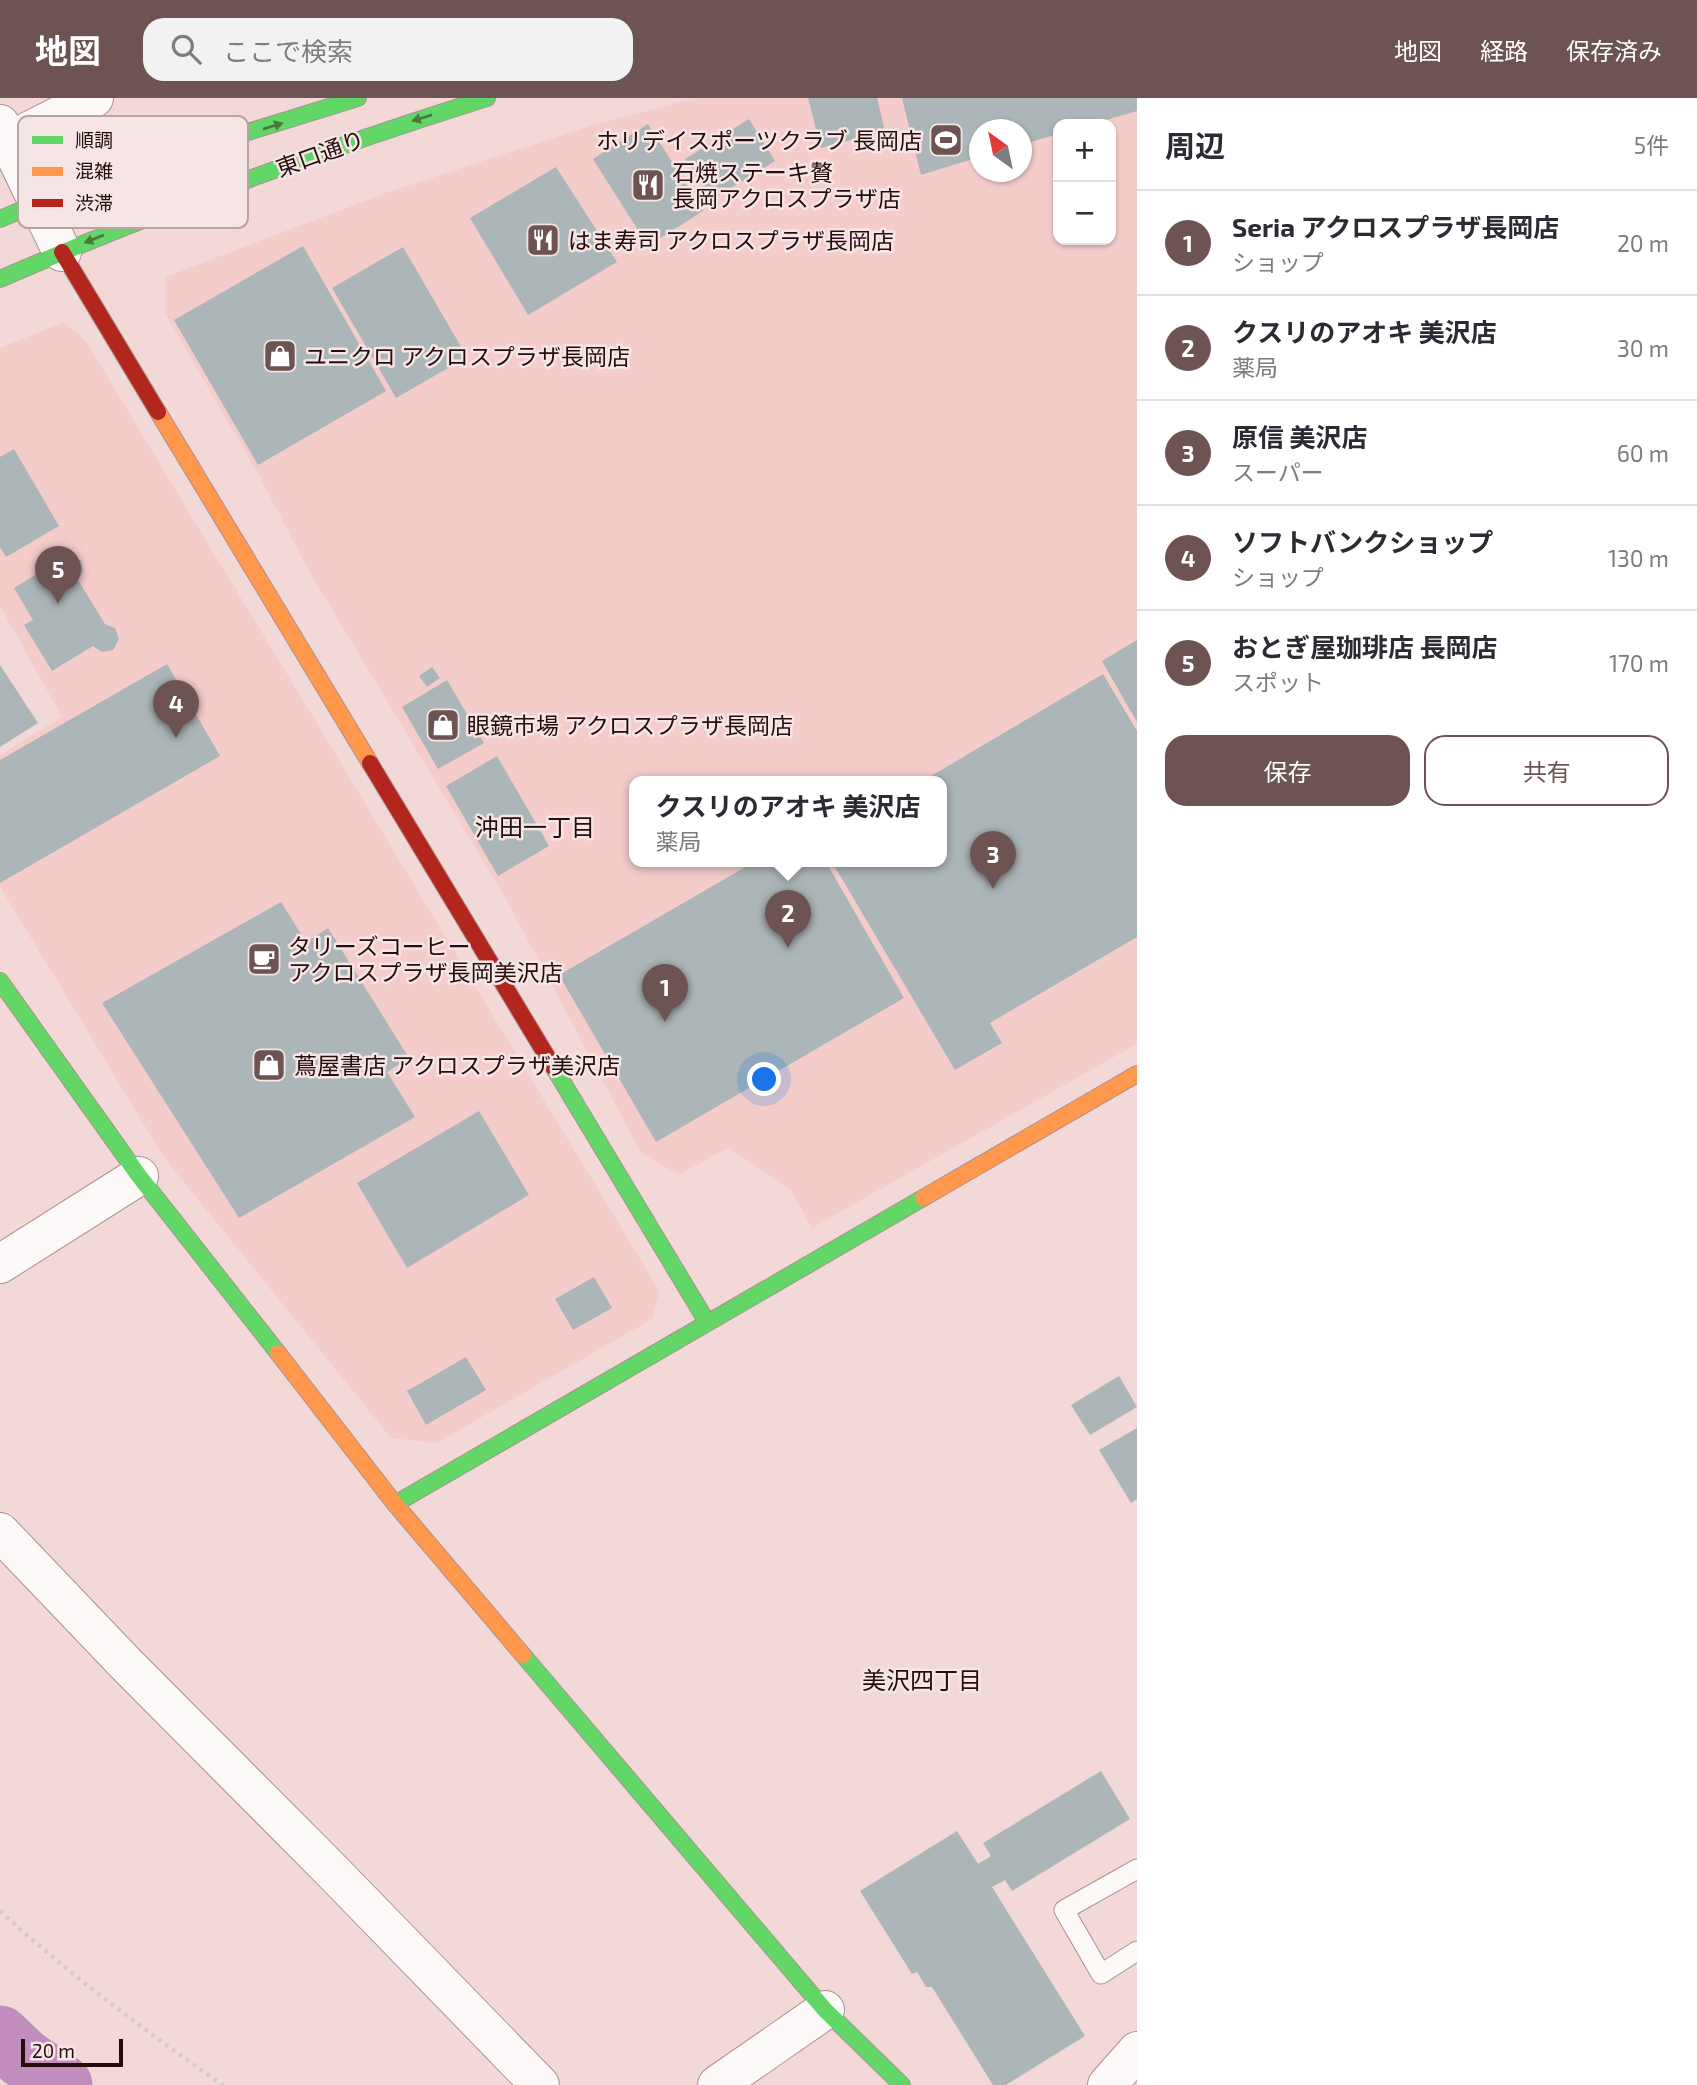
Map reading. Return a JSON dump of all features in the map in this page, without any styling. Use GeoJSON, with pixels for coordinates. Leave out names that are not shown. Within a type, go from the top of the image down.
{"type":"FeatureCollection","features":[{"type":"Feature","properties":{"kind":"street"},"geometry":{"type":"LineString","coordinates":[[48,116],[94,98]]}},
{"type":"Feature","properties":{"kind":"street","name":"東口通り"},"geometry":{"type":"LineString","coordinates":[[248,132],[358,98]]}},
{"type":"Feature","properties":{"kind":"street","name":"東口通り"},"geometry":{"type":"LineString","coordinates":[[248,180],[382,131],[487,98]]}},
{"type":"Feature","properties":{"kind":"street"},"geometry":{"type":"LineString","coordinates":[[5,133],[18,161]]}},
{"type":"Feature","properties":{"kind":"street","name":"東口通り"},"geometry":{"type":"LineString","coordinates":[[0,219],[18,211]]}},
{"type":"Feature","properties":{"kind":"street"},"geometry":{"type":"LineString","coordinates":[[50,228],[707,1322]]}},
{"type":"Feature","properties":{"kind":"street","name":"東口通り"},"geometry":{"type":"LineString","coordinates":[[0,279],[119,228]]}},
{"type":"Feature","properties":{"kind":"street"},"geometry":{"type":"LineString","coordinates":[[0,981],[139,1176],[395,1504],[825,2010],[902,2085]]}},
{"type":"Feature","properties":{"kind":"street"},"geometry":{"type":"LineString","coordinates":[[395,1504],[1137,1074]]}},
{"type":"Feature","properties":{"kind":"street"},"geometry":{"type":"LineString","coordinates":[[0,1264],[139,1176]]}},
{"type":"Feature","properties":{"kind":"street"},"geometry":{"type":"LineString","coordinates":[[0,1532],[540,2085]]}},
{"type":"Feature","properties":{"kind":"street"},"geometry":{"type":"LineString","coordinates":[[717,2085],[825,2010]]}},
{"type":"Feature","properties":{"kind":"street"},"geometry":{"type":"LineString","coordinates":[[1107,2085],[1137,2052]]}},
{"type":"Feature","properties":{"kind":"lane"},"geometry":{"type":"LineString","coordinates":[[1137,1869],[1064,1910],[1101,1974],[1137,1951]]}},
{"type":"Feature","properties":{"kind":"path"},"geometry":{"type":"LineString","coordinates":[[0,1911],[47,1954],[156,2039],[223,2085]]}},
{"type":"Feature","properties":{"kind":"shaded area"},"geometry":{"type":"Polygon","coordinates":[[[696,98],[1137,98],[1137,1044],[812,1228],[790,1189],[728,1148],[679,1175],[641,1153],[505,897],[308,570],[262,481],[166,315],[165,277],[383,194],[589,126],[696,98]]]}},
{"type":"Feature","properties":{"kind":"shaded area"},"geometry":{"type":"Polygon","coordinates":[[[64,322],[86,341],[660,1292],[652,1319],[437,1443],[391,1438],[165,1159],[0,887],[0,755],[62,717],[0,606],[0,348],[64,322]]]}},
{"type":"Feature","properties":{"kind":"building"},"geometry":{"type":"Polygon","coordinates":[[[808,98],[877,98],[885,131],[821,148],[808,98]]]}},
{"type":"Feature","properties":{"kind":"building","name":"ホリデイスポーツクラブ 長岡店"},"geometry":{"type":"Polygon","coordinates":[[[902,98],[1137,98],[1137,111],[1109,119],[1053,119],[1053,135],[1032,142],[1032,119],[969,119],[969,160],[921,175],[902,98]]]}},
{"type":"Feature","properties":{"kind":"building"},"geometry":{"type":"Polygon","coordinates":[[[749,119],[775,161],[711,200],[685,159],[749,119]]]}},
{"type":"Feature","properties":{"kind":"building","name":"石焼ステーキ贅 長岡アクロスプラザ店"},"geometry":{"type":"Polygon","coordinates":[[[648,124],[703,211],[648,246],[593,159],[648,124]]]}},
{"type":"Feature","properties":{"kind":"building","name":"はま寿司 アクロスプラザ長岡店"},"geometry":{"type":"Polygon","coordinates":[[[556,167],[617,262],[528,315],[470,218],[556,167]]]}},
{"type":"Feature","properties":{"kind":"building","name":"ユニクロ アクロスプラザ長岡店"},"geometry":{"type":"Polygon","coordinates":[[[303,246],[386,391],[258,465],[174,320],[303,246]]]}},
{"type":"Feature","properties":{"kind":"building"},"geometry":{"type":"Polygon","coordinates":[[[403,247],[467,357],[396,398],[332,288],[403,247]]]}},
{"type":"Feature","properties":{"kind":"building"},"geometry":{"type":"Polygon","coordinates":[[[14,449],[59,526],[6,557],[0,547],[0,457],[14,449]]]}},
{"type":"Feature","properties":{"kind":"building"},"geometry":{"type":"Polygon","coordinates":[[[72,554],[81,561],[83,571],[78,580],[105,624],[115,628],[119,639],[113,650],[102,652],[93,646],[52,671],[24,625],[33,620],[14,588],[53,564],[61,556],[72,554]]]}},
{"type":"Feature","properties":{"kind":"building"},"geometry":{"type":"Polygon","coordinates":[[[1137,640],[1137,722],[1102,661],[1137,640]]]}},
{"type":"Feature","properties":{"kind":"building"},"geometry":{"type":"Polygon","coordinates":[[[167,664],[220,756],[0,883],[0,760],[167,664]]]}},
{"type":"Feature","properties":{"kind":"building"},"geometry":{"type":"Polygon","coordinates":[[[0,665],[38,723],[0,747],[0,665]]]}},
{"type":"Feature","properties":{"kind":"building"},"geometry":{"type":"Polygon","coordinates":[[[432,667],[440,678],[427,687],[419,676],[432,667]]]}},
{"type":"Feature","properties":{"kind":"building"},"geometry":{"type":"Polygon","coordinates":[[[1103,674],[1137,731],[1137,937],[990,1023],[1002,1043],[955,1070],[835,867],[947,867],[947,776],[931,776],[1103,674]]]}},
{"type":"Feature","properties":{"kind":"building","name":"眼鏡市場 アクロスプラザ長岡店"},"geometry":{"type":"Polygon","coordinates":[[[447,680],[484,743],[438,769],[402,707],[447,680]]]}},
{"type":"Feature","properties":{"kind":"building"},"geometry":{"type":"Polygon","coordinates":[[[497,756],[549,846],[498,876],[446,786],[497,756]]]}},
{"type":"Feature","properties":{"kind":"building"},"geometry":{"type":"Polygon","coordinates":[[[745,867],[829,867],[904,998],[656,1142],[559,975],[745,867]]]}},
{"type":"Feature","properties":{"kind":"building","name":"蔦屋書店 アクロスプラザ美沢店"},"geometry":{"type":"Polygon","coordinates":[[[281,902],[306,942],[328,928],[409,1058],[387,1072],[415,1117],[239,1218],[102,1003],[281,902]]]}},
{"type":"Feature","properties":{"kind":"building"},"geometry":{"type":"Polygon","coordinates":[[[479,1111],[529,1195],[407,1268],[357,1183],[479,1111]]]}},
{"type":"Feature","properties":{"kind":"building"},"geometry":{"type":"Polygon","coordinates":[[[594,1277],[612,1308],[573,1330],[555,1299],[594,1277]]]}},
{"type":"Feature","properties":{"kind":"building"},"geometry":{"type":"Polygon","coordinates":[[[466,1357],[486,1390],[426,1425],[407,1391],[466,1357]]]}},
{"type":"Feature","properties":{"kind":"building"},"geometry":{"type":"Polygon","coordinates":[[[1119,1376],[1137,1407],[1090,1435],[1071,1405],[1119,1376]]]}},
{"type":"Feature","properties":{"kind":"building"},"geometry":{"type":"Polygon","coordinates":[[[1137,1428],[1137,1499],[1131,1503],[1099,1450],[1137,1428]]]}},
{"type":"Feature","properties":{"kind":"building"},"geometry":{"type":"Polygon","coordinates":[[[1101,1771],[1130,1819],[1012,1891],[1005,1880],[992,1887],[1085,2036],[1006,2085],[993,2085],[932,1987],[926,1987],[917,1972],[912,1974],[860,1891],[957,1831],[978,1864],[991,1856],[983,1843],[1101,1771]]]}},
{"type":"Feature","properties":{"kind":"waterway"},"geometry":{"type":"LineString","coordinates":[[0,2036],[23,2058],[62,2085]]}},
{"type":"Feature","properties":{"kind":"traffic: fast"},"geometry":{"type":"LineString","coordinates":[[248,132],[358,98]]}},
{"type":"Feature","properties":{"kind":"traffic: fast"},"geometry":{"type":"LineString","coordinates":[[248,180],[487,98]]}},
{"type":"Feature","properties":{"kind":"traffic: fast"},"geometry":{"type":"LineString","coordinates":[[0,219],[18,212]]}},
{"type":"Feature","properties":{"kind":"traffic: fast"},"geometry":{"type":"LineString","coordinates":[[0,279],[123,228]]}},
{"type":"Feature","properties":{"kind":"traffic: fast"},"geometry":{"type":"LineString","coordinates":[[0,981],[139,1176],[278,1353]]}},
{"type":"Feature","properties":{"kind":"traffic: fast"},"geometry":{"type":"LineString","coordinates":[[554,1068],[707,1322]]}},
{"type":"Feature","properties":{"kind":"traffic: fast"},"geometry":{"type":"LineString","coordinates":[[395,1504],[923,1198]]}},
{"type":"Feature","properties":{"kind":"traffic: fast"},"geometry":{"type":"LineString","coordinates":[[523,1655],[825,2010],[902,2085]]}},
{"type":"Feature","properties":{"kind":"traffic: slow"},"geometry":{"type":"LineString","coordinates":[[158,412],[370,763]]}},
{"type":"Feature","properties":{"kind":"traffic: slow"},"geometry":{"type":"LineString","coordinates":[[923,1198],[1137,1074]]}},
{"type":"Feature","properties":{"kind":"traffic: slow"},"geometry":{"type":"LineString","coordinates":[[278,1353],[395,1504],[523,1655]]}},
{"type":"Feature","properties":{"kind":"traffic: jam"},"geometry":{"type":"LineString","coordinates":[[62,252],[158,412]]}},
{"type":"Feature","properties":{"kind":"traffic: jam"},"geometry":{"type":"LineString","coordinates":[[370,763],[554,1068]]}},
{"type":"Feature","properties":{"kind":"place","name":"ホリデイスポーツクラブ 長岡店"},"geometry":{"type":"Point","coordinates":[946,140]}},
{"type":"Feature","properties":{"kind":"place","name":"石焼ステーキ贅 長岡アクロスプラザ店"},"geometry":{"type":"Point","coordinates":[648,185]}},
{"type":"Feature","properties":{"kind":"place","name":"はま寿司 アクロスプラザ長岡店"},"geometry":{"type":"Point","coordinates":[543,240]}},
{"type":"Feature","properties":{"kind":"place","name":"ユニクロ アクロスプラザ長岡店"},"geometry":{"type":"Point","coordinates":[280,356]}},
{"type":"Feature","properties":{"kind":"place","name":"おとぎ屋珈琲店 長岡店"},"geometry":{"type":"Point","coordinates":[58,604]}},
{"type":"Feature","properties":{"kind":"place","name":"眼鏡市場 アクロスプラザ長岡店"},"geometry":{"type":"Point","coordinates":[443,725]}},
{"type":"Feature","properties":{"kind":"place","name":"ソフトバンクショップ"},"geometry":{"type":"Point","coordinates":[176,738]}},
{"type":"Feature","properties":{"kind":"place","name":"原信 美沢店"},"geometry":{"type":"Point","coordinates":[993,889]}},
{"type":"Feature","properties":{"kind":"place","name":"クスリのアオキ 美沢店"},"geometry":{"type":"Point","coordinates":[788,948]}},
{"type":"Feature","properties":{"kind":"place","name":"タリーズコーヒー アクロスプラザ長岡美沢店"},"geometry":{"type":"Point","coordinates":[264,959]}},
{"type":"Feature","properties":{"kind":"place","name":"Seria アクロスプラザ長岡店"},"geometry":{"type":"Point","coordinates":[665,1022]}},
{"type":"Feature","properties":{"kind":"place","name":"蔦屋書店 アクロスプラザ美沢店"},"geometry":{"type":"Point","coordinates":[269,1065]}},
{"type":"Feature","properties":{"kind":"district","name":"沖田一丁目"},"geometry":{"type":"Point","coordinates":[535,826]}},
{"type":"Feature","properties":{"kind":"district","name":"美沢四丁目"},"geometry":{"type":"Point","coordinates":[922,1679]}}]}
